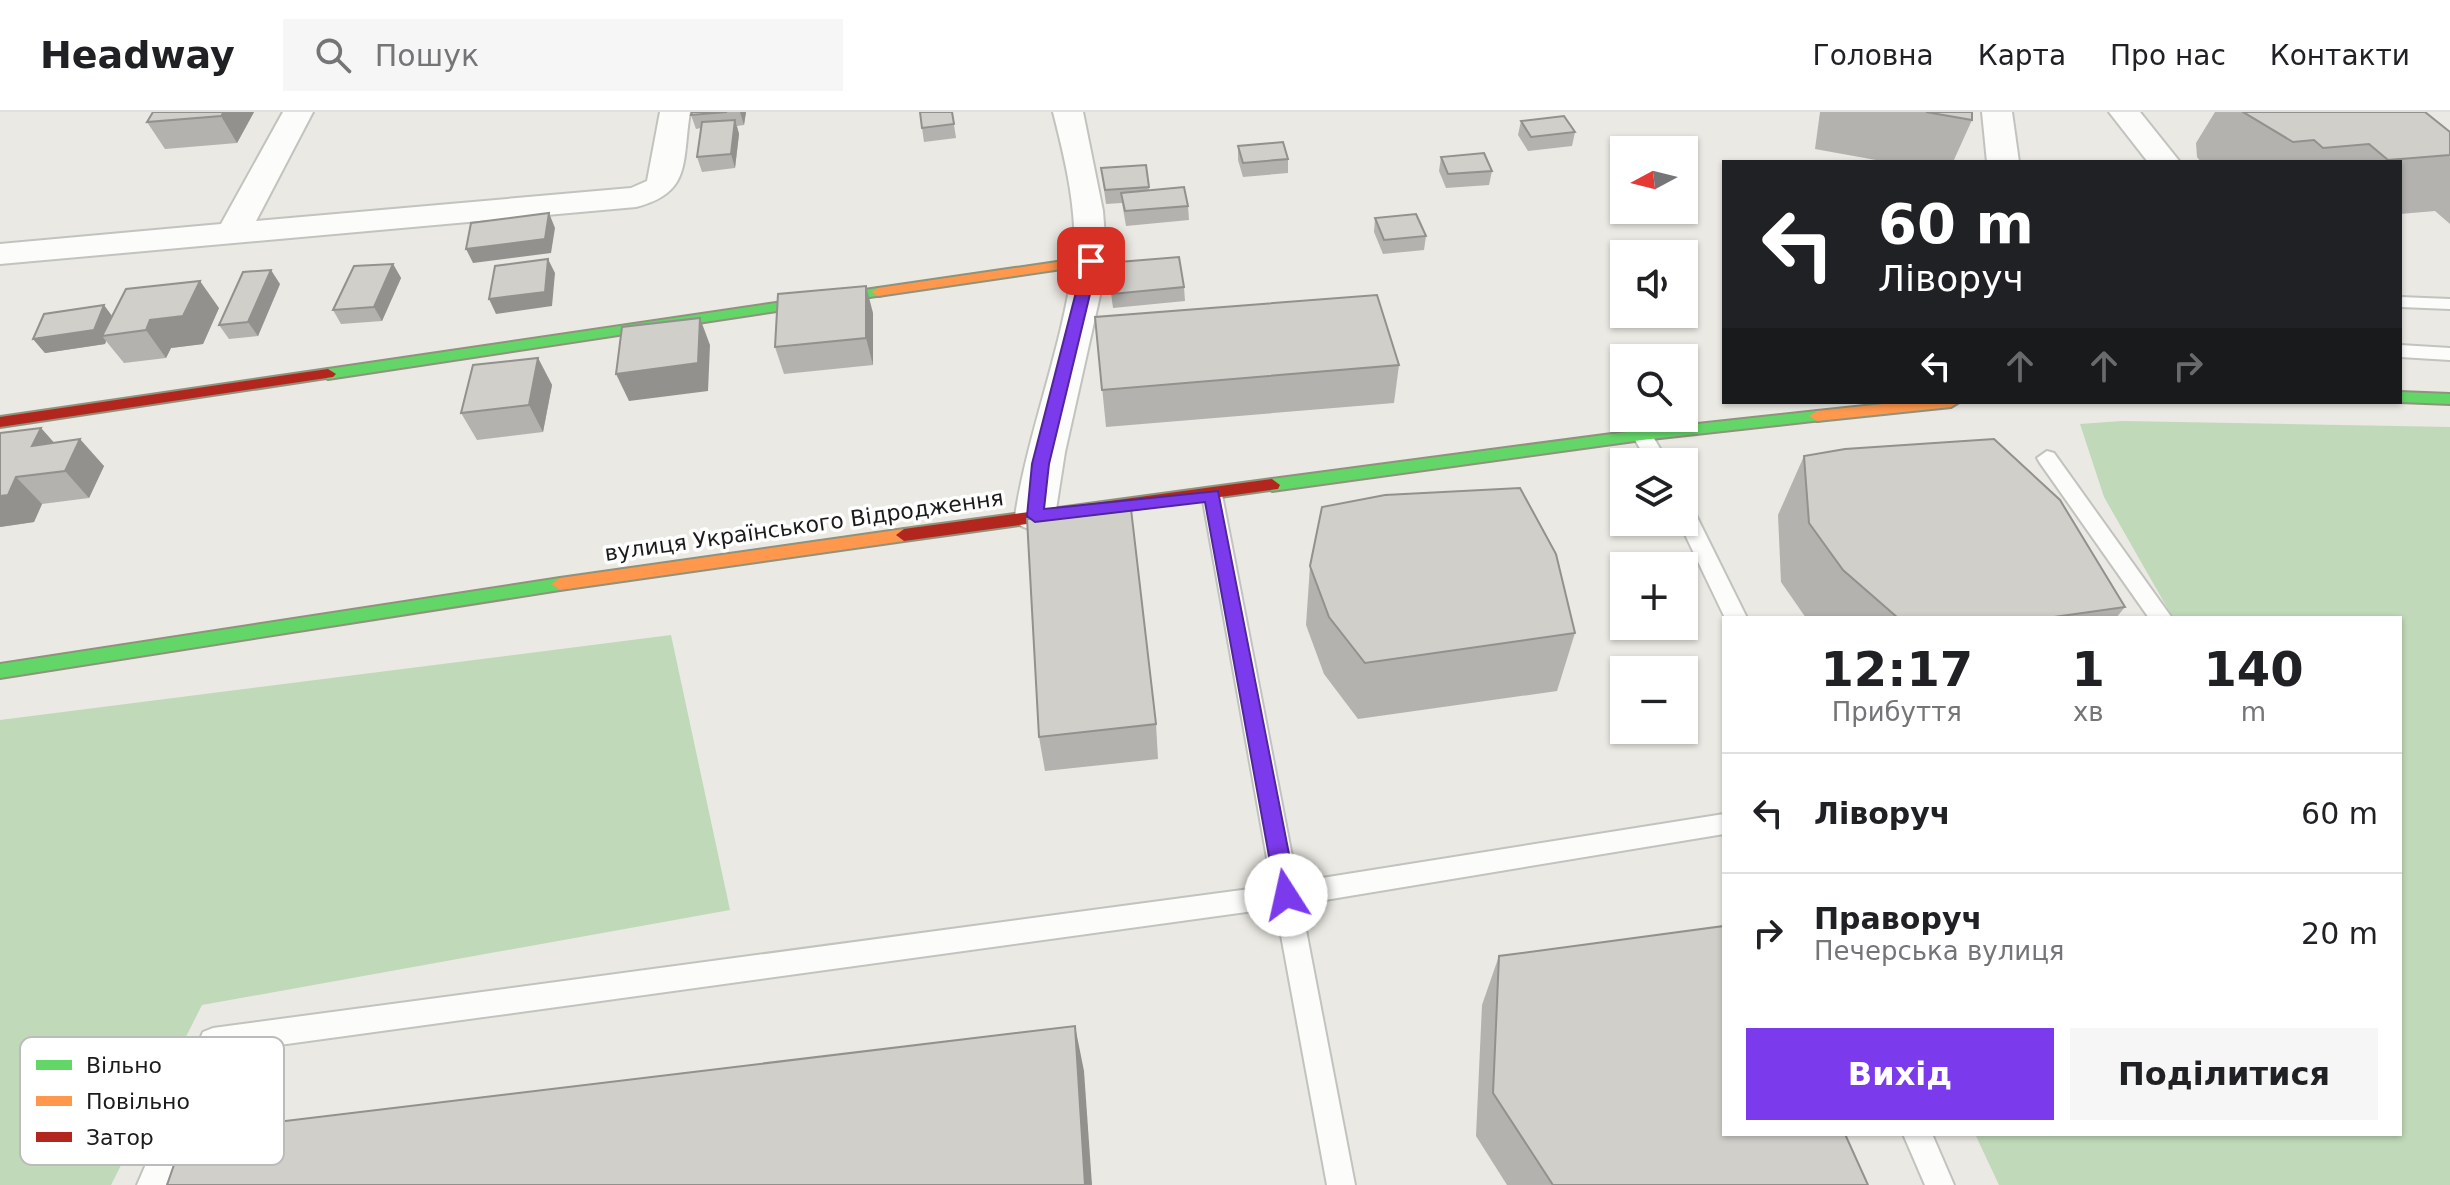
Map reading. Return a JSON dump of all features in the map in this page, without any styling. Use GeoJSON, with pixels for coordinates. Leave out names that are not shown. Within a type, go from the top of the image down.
{"type":"FeatureCollection","features":[{"type":"Feature","properties":{"kind":"street"},"geometry":{"type":"LineString","coordinates":[[233,233],[298,112]]}},
{"type":"Feature","properties":{"kind":"street"},"geometry":{"type":"LineString","coordinates":[[0,254],[636,197],[658,189],[663,181],[675,112]]}},
{"type":"Feature","properties":{"kind":"street"},"geometry":{"type":"LineString","coordinates":[[1035,516],[1040,464],[1091,261],[1077,143],[1068,112]]}},
{"type":"Feature","properties":{"kind":"street"},"geometry":{"type":"LineString","coordinates":[[1997,112],[2003,160]]}},
{"type":"Feature","properties":{"kind":"street"},"geometry":{"type":"LineString","coordinates":[[2124,112],[2162,160]]}},
{"type":"Feature","properties":{"kind":"street"},"geometry":{"type":"LineString","coordinates":[[0,422],[1091,261]]}},
{"type":"Feature","properties":{"kind":"street"},"geometry":{"type":"LineString","coordinates":[[2402,397],[2450,399]]}},
{"type":"Feature","properties":{"kind":"street","name":"вулиця Українського Відродження"},"geometry":{"type":"LineString","coordinates":[[0,671],[676,566],[1035,516],[1212,495],[1642,435],[1932,404]]}},
{"type":"Feature","properties":{"kind":"lane"},"geometry":{"type":"LineString","coordinates":[[2402,302],[2450,304]]}},
{"type":"Feature","properties":{"kind":"lane"},"geometry":{"type":"LineString","coordinates":[[2402,351],[2450,354]]}},
{"type":"Feature","properties":{"kind":"lane"},"geometry":{"type":"LineString","coordinates":[[1642,435],[1650,448]]}},
{"type":"Feature","properties":{"kind":"lane"},"geometry":{"type":"LineString","coordinates":[[2047,458],[2160,616]]}},
{"type":"Feature","properties":{"kind":"lane"},"geometry":{"type":"LineString","coordinates":[[1212,495],[1341,1185]]}},
{"type":"Feature","properties":{"kind":"lane"},"geometry":{"type":"LineString","coordinates":[[1696,536],[1735,616]]}},
{"type":"Feature","properties":{"kind":"lane"},"geometry":{"type":"LineString","coordinates":[[242,1037],[1286,895],[1722,824]]}},
{"type":"Feature","properties":{"kind":"lane"},"geometry":{"type":"LineString","coordinates":[[1918,1136],[1940,1185]]}},
{"type":"Feature","properties":{"kind":"lane"},"geometry":{"type":"LineString","coordinates":[[151,1185],[160,1165]]}},
{"type":"Feature","properties":{"kind":"green space"},"geometry":{"type":"Polygon","coordinates":[[[2122,421],[2450,427],[2450,1185],[1999,1185],[1976,1136],[2402,1136],[2402,616],[2172,616],[2104,497],[2080,424],[2122,421]]]}},
{"type":"Feature","properties":{"kind":"green space"},"geometry":{"type":"Polygon","coordinates":[[[671,635],[730,910],[202,1005],[186,1037],[20,1037],[20,1165],[121,1165],[111,1185],[0,1185],[0,720],[671,635]]]}},
{"type":"Feature","properties":{"kind":"building"},"geometry":{"type":"Polygon","coordinates":[[[153,112],[224,112],[221,116],[147,122],[153,112]]]}},
{"type":"Feature","properties":{"kind":"building"},"geometry":{"type":"Polygon","coordinates":[[[692,112],[727,112],[691,115],[692,112]]]}},
{"type":"Feature","properties":{"kind":"building"},"geometry":{"type":"Polygon","coordinates":[[[920,112],[952,112],[954,124],[922,128],[920,112]]]}},
{"type":"Feature","properties":{"kind":"building"},"geometry":{"type":"Polygon","coordinates":[[[1926,112],[1972,112],[1972,120],[1926,112]]]}},
{"type":"Feature","properties":{"kind":"building"},"geometry":{"type":"Polygon","coordinates":[[[2243,112],[2425,112],[2450,132],[2450,155],[2388,160],[2369,144],[2323,148],[2314,140],[2293,142],[2243,112]]]}},
{"type":"Feature","properties":{"kind":"building"},"geometry":{"type":"Polygon","coordinates":[[[1564,116],[1575,132],[1531,137],[1521,121],[1564,116]]]}},
{"type":"Feature","properties":{"kind":"building"},"geometry":{"type":"Polygon","coordinates":[[[735,120],[731,154],[697,157],[702,122],[735,120]]]}},
{"type":"Feature","properties":{"kind":"building"},"geometry":{"type":"Polygon","coordinates":[[[1283,142],[1288,159],[1243,163],[1238,146],[1283,142]]]}},
{"type":"Feature","properties":{"kind":"building"},"geometry":{"type":"Polygon","coordinates":[[[1484,153],[1492,171],[1448,174],[1441,157],[1484,153]]]}},
{"type":"Feature","properties":{"kind":"building"},"geometry":{"type":"Polygon","coordinates":[[[1146,165],[1149,187],[1105,190],[1101,168],[1146,165]]]}},
{"type":"Feature","properties":{"kind":"building"},"geometry":{"type":"Polygon","coordinates":[[[1184,187],[1188,206],[1125,211],[1121,193],[1184,187]]]}},
{"type":"Feature","properties":{"kind":"building"},"geometry":{"type":"Polygon","coordinates":[[[549,213],[545,239],[466,249],[471,223],[549,213]]]}},
{"type":"Feature","properties":{"kind":"building"},"geometry":{"type":"Polygon","coordinates":[[[1416,214],[1426,236],[1384,240],[1375,218],[1416,214]]]}},
{"type":"Feature","properties":{"kind":"building"},"geometry":{"type":"Polygon","coordinates":[[[1179,257],[1184,287],[1112,294],[1107,263],[1179,257]]]}},
{"type":"Feature","properties":{"kind":"building"},"geometry":{"type":"Polygon","coordinates":[[[548,259],[545,292],[489,299],[495,266],[548,259]]]}},
{"type":"Feature","properties":{"kind":"building"},"geometry":{"type":"Polygon","coordinates":[[[393,264],[374,307],[333,310],[354,266],[393,264]]]}},
{"type":"Feature","properties":{"kind":"building"},"geometry":{"type":"Polygon","coordinates":[[[271,270],[248,322],[219,325],[243,272],[271,270]]]}},
{"type":"Feature","properties":{"kind":"building"},"geometry":{"type":"Polygon","coordinates":[[[200,281],[183,316],[150,320],[146,330],[102,336],[126,289],[200,281]]]}},
{"type":"Feature","properties":{"kind":"building"},"geometry":{"type":"Polygon","coordinates":[[[866,286],[866,338],[775,347],[778,294],[866,286]]]}},
{"type":"Feature","properties":{"kind":"building"},"geometry":{"type":"Polygon","coordinates":[[[1377,295],[1399,365],[1102,390],[1095,317],[1377,295]]]}},
{"type":"Feature","properties":{"kind":"building"},"geometry":{"type":"Polygon","coordinates":[[[104,305],[94,330],[33,339],[44,314],[104,305]]]}},
{"type":"Feature","properties":{"kind":"building"},"geometry":{"type":"Polygon","coordinates":[[[700,318],[698,363],[616,374],[622,327],[700,318]]]}},
{"type":"Feature","properties":{"kind":"building"},"geometry":{"type":"Polygon","coordinates":[[[538,358],[529,405],[461,413],[473,365],[538,358]]]}},
{"type":"Feature","properties":{"kind":"building"},"geometry":{"type":"Polygon","coordinates":[[[41,428],[32,446],[80,439],[65,471],[16,477],[8,495],[0,496],[0,433],[41,428]]]}},
{"type":"Feature","properties":{"kind":"building"},"geometry":{"type":"Polygon","coordinates":[[[1994,439],[2060,500],[2125,607],[2061,616],[1896,616],[1843,570],[1809,523],[1804,456],[1845,449],[1994,439]]]}},
{"type":"Feature","properties":{"kind":"building"},"geometry":{"type":"Polygon","coordinates":[[[1520,488],[1556,554],[1575,633],[1365,663],[1329,617],[1310,566],[1322,507],[1385,495],[1520,488]]]}},
{"type":"Feature","properties":{"kind":"building"},"geometry":{"type":"Polygon","coordinates":[[[1131,509],[1156,724],[1039,737],[1027,519],[1131,509]]]}},
{"type":"Feature","properties":{"kind":"building"},"geometry":{"type":"Polygon","coordinates":[[[1722,926],[1722,1136],[1846,1136],[1868,1185],[1553,1185],[1493,1093],[1499,956],[1722,926]]]}},
{"type":"Feature","properties":{"kind":"building"},"geometry":{"type":"Polygon","coordinates":[[[1075,1026],[1085,1185],[167,1185],[174,1165],[284,1165],[284,1121],[1075,1026]]]}},
{"type":"Feature","properties":{"kind":"traffic: fast"},"geometry":{"type":"LineString","coordinates":[[328,374],[878,292]]}},
{"type":"Feature","properties":{"kind":"traffic: fast"},"geometry":{"type":"LineString","coordinates":[[2402,397],[2450,399]]}},
{"type":"Feature","properties":{"kind":"traffic: fast"},"geometry":{"type":"LineString","coordinates":[[1272,485],[1642,435],[1817,416]]}},
{"type":"Feature","properties":{"kind":"traffic: fast"},"geometry":{"type":"LineString","coordinates":[[0,671],[560,584]]}},
{"type":"Feature","properties":{"kind":"traffic: slow"},"geometry":{"type":"LineString","coordinates":[[878,292],[1091,261]]}},
{"type":"Feature","properties":{"kind":"traffic: slow"},"geometry":{"type":"LineString","coordinates":[[1817,416],[1932,404]]}},
{"type":"Feature","properties":{"kind":"traffic: slow"},"geometry":{"type":"LineString","coordinates":[[560,584],[904,535]]}},
{"type":"Feature","properties":{"kind":"traffic: jam"},"geometry":{"type":"LineString","coordinates":[[0,422],[328,374]]}},
{"type":"Feature","properties":{"kind":"traffic: jam"},"geometry":{"type":"LineString","coordinates":[[904,535],[1272,485]]}},
{"type":"Feature","properties":{"kind":"route"},"geometry":{"type":"LineString","coordinates":[[1091,261],[1040,464],[1035,516],[1212,495],[1286,895]]}}]}
